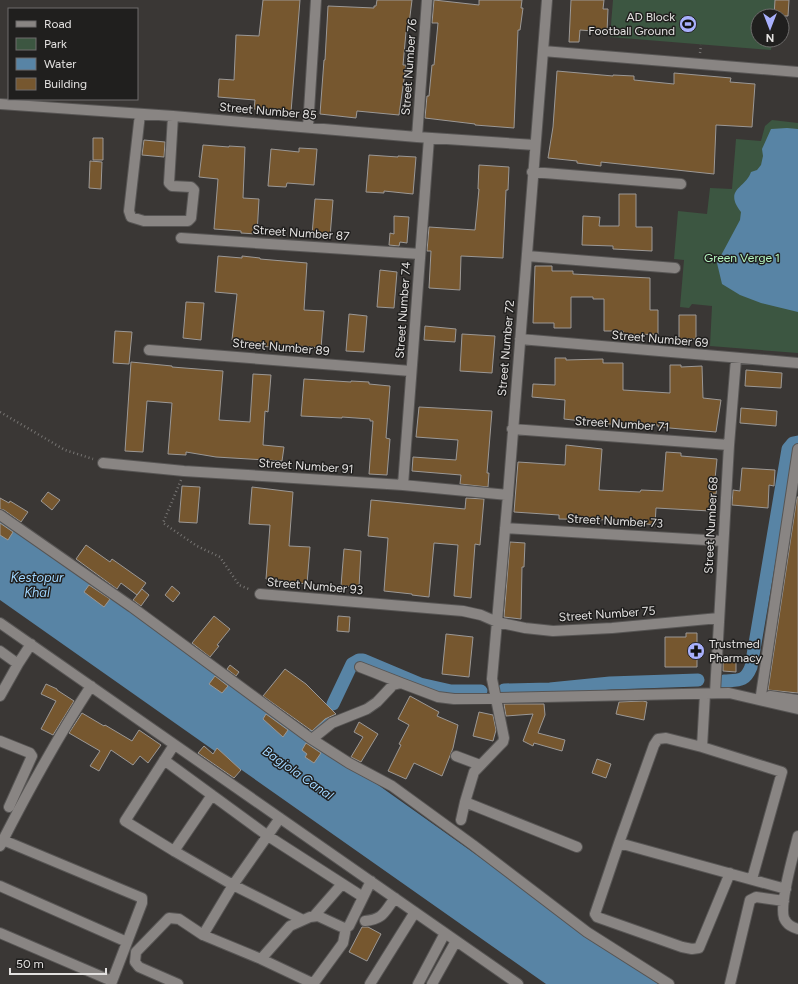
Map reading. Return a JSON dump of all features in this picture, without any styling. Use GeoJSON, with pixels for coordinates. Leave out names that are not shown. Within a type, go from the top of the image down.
{"type":"FeatureCollection","features":[{"type":"Feature","properties":{"kind":"street"},"geometry":{"type":"LineString","coordinates":[[308,127],[316,0]]}},
{"type":"Feature","properties":{"kind":"street","name":"Street Number 76"},"geometry":{"type":"LineString","coordinates":[[417,137],[427,0]]}},
{"type":"Feature","properties":{"kind":"street","name":"Street Number 72"},"geometry":{"type":"LineString","coordinates":[[480,765],[503,742],[504,738],[492,679],[547,0]]}},
{"type":"Feature","properties":{"kind":"street"},"geometry":{"type":"LineString","coordinates":[[543,50],[798,72]]}},
{"type":"Feature","properties":{"kind":"street","name":"Street Number 85"},"geometry":{"type":"LineString","coordinates":[[0,104],[173,116],[428,138],[535,145]]}},
{"type":"Feature","properties":{"kind":"street"},"geometry":{"type":"LineString","coordinates":[[140,114],[129,211],[132,216],[144,221],[188,221],[191,218],[193,188],[172,186],[168,183],[173,116]]}},
{"type":"Feature","properties":{"kind":"street","name":"Street Number 74"},"geometry":{"type":"LineString","coordinates":[[403,485],[428,138]]}},
{"type":"Feature","properties":{"kind":"street"},"geometry":{"type":"LineString","coordinates":[[532,172],[681,184]]}},
{"type":"Feature","properties":{"kind":"street","name":"Street Number 87"},"geometry":{"type":"LineString","coordinates":[[181,238],[420,254]]}},
{"type":"Feature","properties":{"kind":"street"},"geometry":{"type":"LineString","coordinates":[[527,256],[676,268]]}},
{"type":"Feature","properties":{"kind":"street","name":"Street Number 69"},"geometry":{"type":"LineString","coordinates":[[520,339],[798,363]]}},
{"type":"Feature","properties":{"kind":"street","name":"Street Number 89"},"geometry":{"type":"LineString","coordinates":[[149,350],[411,371]]}},
{"type":"Feature","properties":{"kind":"street","name":"Street Number 68"},"geometry":{"type":"LineString","coordinates":[[702,747],[719,618],[729,445],[736,358]]}},
{"type":"Feature","properties":{"kind":"street","name":"Street Number 71"},"geometry":{"type":"LineString","coordinates":[[512,429],[729,445]]}},
{"type":"Feature","properties":{"kind":"street"},"geometry":{"type":"LineString","coordinates":[[761,695],[798,449]]}},
{"type":"Feature","properties":{"kind":"street","name":"Street Number 91"},"geometry":{"type":"LineString","coordinates":[[103,463],[184,472],[403,485],[508,495]]}},
{"type":"Feature","properties":{"kind":"street"},"geometry":{"type":"LineString","coordinates":[[0,515],[150,620],[312,739],[349,763],[392,786],[473,845],[587,932],[669,984]]}},
{"type":"Feature","properties":{"kind":"street","name":"Street Number 73"},"geometry":{"type":"LineString","coordinates":[[505,528],[723,541]]}},
{"type":"Feature","properties":{"kind":"street","name":"Street Number 93"},"geometry":{"type":"LineString","coordinates":[[260,594],[463,610],[481,614],[497,622]]}},
{"type":"Feature","properties":{"kind":"street","name":"Street Number 75"},"geometry":{"type":"LineString","coordinates":[[497,622],[524,628],[553,631],[612,628],[719,618]]}},
{"type":"Feature","properties":{"kind":"street"},"geometry":{"type":"LineString","coordinates":[[0,623],[518,984]]}},
{"type":"Feature","properties":{"kind":"street"},"geometry":{"type":"LineString","coordinates":[[0,696],[31,644]]}},
{"type":"Feature","properties":{"kind":"street"},"geometry":{"type":"LineString","coordinates":[[0,651],[18,664]]}},
{"type":"Feature","properties":{"kind":"street"},"geometry":{"type":"LineString","coordinates":[[360,667],[446,699],[729,693],[761,695],[798,700]]}},
{"type":"Feature","properties":{"kind":"street"},"geometry":{"type":"LineString","coordinates":[[312,739],[332,723],[367,709],[377,702],[393,685],[401,683]]}},
{"type":"Feature","properties":{"kind":"street"},"geometry":{"type":"LineString","coordinates":[[0,933],[112,982],[142,903],[142,898],[2,843],[48,754],[68,720],[91,686]]}},
{"type":"Feature","properties":{"kind":"street"},"geometry":{"type":"LineString","coordinates":[[729,693],[798,709]]}},
{"type":"Feature","properties":{"kind":"street"},"geometry":{"type":"LineString","coordinates":[[730,873],[698,948],[692,949],[682,947],[597,917],[596,914],[619,842],[654,745],[658,739],[666,738],[702,747],[782,772],[752,879]]}},
{"type":"Feature","properties":{"kind":"street"},"geometry":{"type":"LineString","coordinates":[[0,740],[30,753],[32,756],[9,807]]}},
{"type":"Feature","properties":{"kind":"street"},"geometry":{"type":"LineString","coordinates":[[174,745],[125,821],[233,885],[303,920]]}},
{"type":"Feature","properties":{"kind":"street"},"geometry":{"type":"LineString","coordinates":[[456,756],[480,765],[474,772],[461,820]]}},
{"type":"Feature","properties":{"kind":"street"},"geometry":{"type":"LineString","coordinates":[[164,760],[268,836],[363,897]]}},
{"type":"Feature","properties":{"kind":"street"},"geometry":{"type":"LineString","coordinates":[[174,851],[212,795]]}},
{"type":"Feature","properties":{"kind":"street"},"geometry":{"type":"LineString","coordinates":[[465,802],[577,847]]}},
{"type":"Feature","properties":{"kind":"street"},"geometry":{"type":"LineString","coordinates":[[203,935],[233,885],[280,818]]}},
{"type":"Feature","properties":{"kind":"street"},"geometry":{"type":"LineString","coordinates":[[798,836],[786,889],[783,916],[786,922],[792,927],[798,929]]}},
{"type":"Feature","properties":{"kind":"street"},"geometry":{"type":"LineString","coordinates":[[619,842],[786,889]]}},
{"type":"Feature","properties":{"kind":"street"},"geometry":{"type":"LineString","coordinates":[[178,984],[139,967],[135,962],[136,952],[169,918],[179,919],[203,935],[261,959],[314,984],[343,943],[346,928],[349,926],[371,881]]}},
{"type":"Feature","properties":{"kind":"street"},"geometry":{"type":"LineString","coordinates":[[314,916],[342,884]]}},
{"type":"Feature","properties":{"kind":"street"},"geometry":{"type":"LineString","coordinates":[[0,886],[127,942]]}},
{"type":"Feature","properties":{"kind":"street"},"geometry":{"type":"LineString","coordinates":[[730,984],[750,900],[756,897],[784,901]]}},
{"type":"Feature","properties":{"kind":"street"},"geometry":{"type":"LineString","coordinates":[[365,921],[375,920],[381,917],[395,898]]}},
{"type":"Feature","properties":{"kind":"street"},"geometry":{"type":"LineString","coordinates":[[370,984],[415,912]]}},
{"type":"Feature","properties":{"kind":"street"},"geometry":{"type":"LineString","coordinates":[[261,959],[290,926],[303,920],[318,916],[346,928]]}},
{"type":"Feature","properties":{"kind":"street"},"geometry":{"type":"LineString","coordinates":[[418,984],[445,933]]}},
{"type":"Feature","properties":{"kind":"street"},"geometry":{"type":"LineString","coordinates":[[432,984],[456,941]]}},
{"type":"Feature","properties":{"kind":"path"},"geometry":{"type":"LineString","coordinates":[[0,412],[65,450],[103,463]]}},
{"type":"Feature","properties":{"kind":"path","name":"Street Number 93"},"geometry":{"type":"LineString","coordinates":[[184,472],[163,523],[196,546],[220,557],[239,585],[260,594]]}},
{"type":"Feature","properties":{"kind":"green space","name":"AD Block Football Ground"},"geometry":{"type":"Polygon","coordinates":[[[613,0],[775,0],[774,8],[750,8],[750,48],[771,48],[771,50],[610,37],[613,0]]]}},
{"type":"Feature","properties":{"kind":"green space","name":"Green Verge 1"},"geometry":{"type":"Polygon","coordinates":[[[772,120],[798,123],[798,353],[710,346],[712,306],[692,304],[689,308],[680,307],[684,260],[674,259],[678,211],[707,214],[710,188],[732,189],[736,139],[761,141],[765,126],[772,120]]]}},
{"type":"Feature","properties":{"kind":"water"},"geometry":{"type":"Polygon","coordinates":[[[771,129],[798,129],[798,312],[761,303],[740,295],[722,284],[717,263],[740,220],[741,212],[734,198],[737,189],[745,182],[751,172],[757,170],[761,165],[763,156],[762,149],[771,129]]]}},
{"type":"Feature","properties":{"kind":"water","name":"Kestopur Khal"},"geometry":{"type":"Polygon","coordinates":[[[0,516],[658,984],[546,984],[0,600],[0,516]]]}},
{"type":"Feature","properties":{"kind":"building"},"geometry":{"type":"Polygon","coordinates":[[[263,0],[300,0],[291,112],[254,109],[255,100],[218,97],[219,79],[234,80],[236,35],[259,36],[263,0]]]}},
{"type":"Feature","properties":{"kind":"building"},"geometry":{"type":"Polygon","coordinates":[[[377,0],[412,0],[408,32],[406,32],[403,65],[406,65],[399,115],[357,111],[356,118],[320,114],[328,6],[374,8],[377,0]]]}},
{"type":"Feature","properties":{"kind":"building"},"geometry":{"type":"Polygon","coordinates":[[[434,0],[479,5],[479,0],[522,0],[521,8],[523,8],[520,30],[518,30],[514,128],[475,125],[425,118],[432,65],[434,65],[438,23],[432,23],[434,0]]]}},
{"type":"Feature","properties":{"kind":"building"},"geometry":{"type":"Polygon","coordinates":[[[571,0],[604,0],[603,9],[608,9],[607,32],[580,30],[579,42],[569,42],[571,0]]]}},
{"type":"Feature","properties":{"kind":"building"},"geometry":{"type":"Polygon","coordinates":[[[775,0],[789,0],[788,8],[774,8],[775,0]]]}},
{"type":"Feature","properties":{"kind":"building"},"geometry":{"type":"Polygon","coordinates":[[[557,71],[613,76],[634,76],[634,80],[674,84],[674,73],[731,78],[730,82],[755,84],[752,127],[716,125],[714,174],[601,162],[601,166],[577,163],[577,161],[548,158],[553,127],[557,71]]]}},
{"type":"Feature","properties":{"kind":"building"},"geometry":{"type":"Polygon","coordinates":[[[93,138],[103,138],[103,160],[93,160],[93,138]]]}},
{"type":"Feature","properties":{"kind":"building"},"geometry":{"type":"Polygon","coordinates":[[[144,140],[165,142],[164,157],[142,155],[144,140]]]}},
{"type":"Feature","properties":{"kind":"building"},"geometry":{"type":"Polygon","coordinates":[[[203,145],[245,147],[243,198],[259,199],[257,234],[214,229],[218,179],[199,177],[203,145]]]}},
{"type":"Feature","properties":{"kind":"building"},"geometry":{"type":"Polygon","coordinates":[[[299,148],[317,149],[314,185],[287,183],[286,187],[268,186],[271,149],[299,152],[299,148]]]}},
{"type":"Feature","properties":{"kind":"building"},"geometry":{"type":"Polygon","coordinates":[[[369,155],[416,157],[413,194],[384,191],[384,193],[366,192],[369,155]]]}},
{"type":"Feature","properties":{"kind":"building"},"geometry":{"type":"Polygon","coordinates":[[[90,161],[102,162],[101,189],[89,188],[90,161]]]}},
{"type":"Feature","properties":{"kind":"building"},"geometry":{"type":"Polygon","coordinates":[[[479,165],[509,167],[508,190],[506,190],[503,258],[461,256],[460,290],[429,288],[431,251],[427,251],[429,227],[475,230],[479,189],[479,165]]]}},
{"type":"Feature","properties":{"kind":"building"},"geometry":{"type":"Polygon","coordinates":[[[619,194],[636,194],[636,227],[652,227],[652,251],[613,249],[613,246],[582,245],[583,216],[600,217],[599,226],[619,226],[619,194]]]}},
{"type":"Feature","properties":{"kind":"building"},"geometry":{"type":"Polygon","coordinates":[[[315,199],[333,200],[330,237],[312,235],[315,199]]]}},
{"type":"Feature","properties":{"kind":"building"},"geometry":{"type":"Polygon","coordinates":[[[394,216],[409,217],[407,243],[400,242],[399,246],[389,245],[390,233],[394,234],[394,216]]]}},
{"type":"Feature","properties":{"kind":"building"},"geometry":{"type":"Polygon","coordinates":[[[218,256],[242,258],[242,256],[307,263],[304,310],[324,311],[321,348],[297,346],[297,349],[258,346],[258,343],[232,340],[237,294],[215,292],[218,256]]]}},
{"type":"Feature","properties":{"kind":"building"},"geometry":{"type":"Polygon","coordinates":[[[535,266],[552,266],[552,271],[573,271],[573,274],[650,278],[650,310],[658,310],[658,334],[623,335],[623,331],[604,331],[604,299],[593,299],[593,297],[571,297],[571,328],[554,328],[554,323],[533,323],[535,266]]]}},
{"type":"Feature","properties":{"kind":"building"},"geometry":{"type":"Polygon","coordinates":[[[380,270],[397,272],[394,308],[377,307],[380,270]]]}},
{"type":"Feature","properties":{"kind":"building"},"geometry":{"type":"Polygon","coordinates":[[[186,302],[204,303],[201,340],[183,338],[186,302]]]}},
{"type":"Feature","properties":{"kind":"building"},"geometry":{"type":"Polygon","coordinates":[[[349,314],[367,316],[364,352],[346,351],[349,314]]]}},
{"type":"Feature","properties":{"kind":"building"},"geometry":{"type":"Polygon","coordinates":[[[679,315],[696,315],[696,339],[679,339],[679,315]]]}},
{"type":"Feature","properties":{"kind":"building"},"geometry":{"type":"Polygon","coordinates":[[[425,326],[456,329],[455,342],[424,340],[425,326]]]}},
{"type":"Feature","properties":{"kind":"building"},"geometry":{"type":"Polygon","coordinates":[[[115,331],[132,332],[129,364],[113,363],[115,331]]]}},
{"type":"Feature","properties":{"kind":"building"},"geometry":{"type":"Polygon","coordinates":[[[462,334],[495,336],[492,373],[460,371],[462,334]]]}},
{"type":"Feature","properties":{"kind":"building"},"geometry":{"type":"Polygon","coordinates":[[[555,358],[566,358],[566,360],[603,359],[603,363],[623,363],[623,390],[670,393],[670,365],[681,365],[681,367],[702,366],[703,398],[721,400],[716,432],[658,427],[658,425],[619,425],[564,419],[565,400],[532,397],[533,384],[555,385],[555,358]]]}},
{"type":"Feature","properties":{"kind":"building"},"geometry":{"type":"Polygon","coordinates":[[[131,362],[223,371],[219,420],[250,422],[253,374],[271,375],[268,412],[265,411],[263,445],[284,447],[282,461],[216,457],[186,452],[186,455],[168,454],[172,403],[147,401],[143,452],[125,451],[131,362]]]}},
{"type":"Feature","properties":{"kind":"building"},"geometry":{"type":"Polygon","coordinates":[[[746,370],[782,373],[781,388],[745,386],[746,370]]]}},
{"type":"Feature","properties":{"kind":"building"},"geometry":{"type":"Polygon","coordinates":[[[304,379],[369,382],[369,384],[390,386],[386,438],[390,439],[387,475],[369,474],[373,421],[370,421],[370,419],[342,417],[301,416],[304,379]]]}},
{"type":"Feature","properties":{"kind":"building"},"geometry":{"type":"Polygon","coordinates":[[[419,407],[492,411],[487,473],[489,473],[488,487],[460,484],[461,475],[412,471],[413,457],[456,460],[458,440],[416,437],[419,407]]]}},
{"type":"Feature","properties":{"kind":"building"},"geometry":{"type":"Polygon","coordinates":[[[741,408],[777,411],[776,426],[740,423],[741,408]]]}},
{"type":"Feature","properties":{"kind":"building"},"geometry":{"type":"Polygon","coordinates":[[[566,445],[602,449],[599,490],[640,492],[641,490],[663,491],[666,452],[681,453],[681,456],[717,459],[715,479],[718,479],[716,494],[711,494],[710,511],[656,508],[655,525],[612,520],[559,519],[559,515],[514,512],[518,462],[565,465],[566,445]]]}},
{"type":"Feature","properties":{"kind":"building"},"geometry":{"type":"Polygon","coordinates":[[[742,468],[775,470],[774,486],[769,485],[768,508],[732,505],[733,490],[740,491],[742,468]]]}},
{"type":"Feature","properties":{"kind":"building"},"geometry":{"type":"Polygon","coordinates":[[[182,486],[200,487],[197,523],[179,522],[182,486]]]}},
{"type":"Feature","properties":{"kind":"building"},"geometry":{"type":"Polygon","coordinates":[[[252,487],[293,492],[289,546],[310,547],[307,584],[266,579],[270,525],[249,524],[252,487]]]}},
{"type":"Feature","properties":{"kind":"building"},"geometry":{"type":"Polygon","coordinates":[[[48,492],[60,500],[52,510],[41,501],[48,492]]]}},
{"type":"Feature","properties":{"kind":"building"},"geometry":{"type":"Polygon","coordinates":[[[798,497],[798,693],[768,690],[798,497]]]}},
{"type":"Feature","properties":{"kind":"building"},"geometry":{"type":"Polygon","coordinates":[[[0,498],[9,503],[10,501],[28,512],[21,522],[4,510],[0,509],[0,498]]]}},
{"type":"Feature","properties":{"kind":"building"},"geometry":{"type":"Polygon","coordinates":[[[466,498],[484,499],[480,545],[475,544],[471,598],[454,596],[458,545],[434,543],[429,597],[384,591],[388,538],[368,536],[371,500],[465,509],[466,498]]]}},
{"type":"Feature","properties":{"kind":"building"},"geometry":{"type":"Polygon","coordinates":[[[0,523],[13,532],[8,540],[0,535],[0,523]]]}},
{"type":"Feature","properties":{"kind":"building"},"geometry":{"type":"Polygon","coordinates":[[[510,542],[525,543],[524,567],[522,567],[521,619],[504,617],[510,542]]]}},
{"type":"Feature","properties":{"kind":"building"},"geometry":{"type":"Polygon","coordinates":[[[86,545],[110,562],[112,559],[146,583],[137,595],[121,583],[117,589],[76,559],[86,545]]]}},
{"type":"Feature","properties":{"kind":"building"},"geometry":{"type":"Polygon","coordinates":[[[344,549],[361,551],[359,587],[341,586],[344,549]]]}},
{"type":"Feature","properties":{"kind":"building"},"geometry":{"type":"Polygon","coordinates":[[[89,585],[110,599],[104,607],[84,592],[89,585]]]}},
{"type":"Feature","properties":{"kind":"building"},"geometry":{"type":"Polygon","coordinates":[[[172,586],[180,593],[173,602],[165,595],[172,586]]]}},
{"type":"Feature","properties":{"kind":"building"},"geometry":{"type":"Polygon","coordinates":[[[142,589],[149,595],[141,606],[133,600],[142,589]]]}},
{"type":"Feature","properties":{"kind":"building"},"geometry":{"type":"Polygon","coordinates":[[[214,616],[230,629],[217,645],[219,646],[210,657],[192,643],[214,616]]]}},
{"type":"Feature","properties":{"kind":"building"},"geometry":{"type":"Polygon","coordinates":[[[338,616],[350,617],[349,632],[337,631],[338,616]]]}},
{"type":"Feature","properties":{"kind":"building"},"geometry":{"type":"Polygon","coordinates":[[[686,633],[697,633],[697,667],[665,667],[665,637],[686,637],[686,633]]]}},
{"type":"Feature","properties":{"kind":"building"},"geometry":{"type":"Polygon","coordinates":[[[446,634],[473,637],[469,677],[442,674],[446,634]]]}},
{"type":"Feature","properties":{"kind":"building"},"geometry":{"type":"Polygon","coordinates":[[[723,658],[736,658],[736,672],[723,671],[723,658]]]}},
{"type":"Feature","properties":{"kind":"building"},"geometry":{"type":"Polygon","coordinates":[[[230,665],[239,672],[236,676],[227,669],[230,665]]]}},
{"type":"Feature","properties":{"kind":"building"},"geometry":{"type":"Polygon","coordinates":[[[285,669],[306,684],[336,714],[325,719],[312,731],[263,696],[285,669]]]}},
{"type":"Feature","properties":{"kind":"building"},"geometry":{"type":"Polygon","coordinates":[[[215,676],[228,686],[222,693],[209,684],[215,676]]]}},
{"type":"Feature","properties":{"kind":"building"},"geometry":{"type":"Polygon","coordinates":[[[46,684],[57,689],[74,701],[53,735],[41,729],[56,701],[41,694],[46,684]]]}},
{"type":"Feature","properties":{"kind":"building"},"geometry":{"type":"Polygon","coordinates":[[[410,696],[439,712],[437,716],[458,725],[453,748],[442,776],[414,763],[406,779],[388,771],[401,745],[399,744],[409,725],[398,719],[410,696]]]}},
{"type":"Feature","properties":{"kind":"building"},"geometry":{"type":"Polygon","coordinates":[[[619,702],[647,702],[644,720],[616,714],[619,702]]]}},
{"type":"Feature","properties":{"kind":"building"},"geometry":{"type":"Polygon","coordinates":[[[504,704],[544,704],[545,715],[538,733],[565,740],[562,751],[534,743],[533,746],[523,741],[533,714],[506,716],[504,704]]]}},
{"type":"Feature","properties":{"kind":"building"},"geometry":{"type":"Polygon","coordinates":[[[479,712],[493,715],[496,730],[493,741],[473,736],[479,712]]]}},
{"type":"Feature","properties":{"kind":"building"},"geometry":{"type":"Polygon","coordinates":[[[82,713],[132,741],[139,730],[161,745],[148,763],[140,756],[133,765],[111,750],[99,771],[90,766],[100,751],[69,733],[82,713]]]}},
{"type":"Feature","properties":{"kind":"building"},"geometry":{"type":"Polygon","coordinates":[[[266,714],[288,730],[283,737],[263,719],[266,714]]]}},
{"type":"Feature","properties":{"kind":"building"},"geometry":{"type":"Polygon","coordinates":[[[359,722],[378,734],[361,762],[351,757],[363,737],[354,732],[359,722]]]}},
{"type":"Feature","properties":{"kind":"building"},"geometry":{"type":"Polygon","coordinates":[[[306,743],[321,753],[314,763],[305,757],[307,754],[302,750],[306,743]]]}},
{"type":"Feature","properties":{"kind":"building"},"geometry":{"type":"Polygon","coordinates":[[[204,746],[213,754],[217,748],[241,770],[234,778],[198,753],[204,746]]]}},
{"type":"Feature","properties":{"kind":"building"},"geometry":{"type":"Polygon","coordinates":[[[597,759],[611,764],[606,778],[592,773],[597,759]]]}},
{"type":"Feature","properties":{"kind":"building"},"geometry":{"type":"Polygon","coordinates":[[[362,927],[368,927],[381,934],[367,961],[349,952],[362,927]]]}},
{"type":"Feature","properties":{"kind":"waterway"},"geometry":{"type":"LineString","coordinates":[[724,681],[744,678],[751,667],[788,449],[793,443],[798,442]]}},
{"type":"Feature","properties":{"kind":"waterway"},"geometry":{"type":"LineString","coordinates":[[333,704],[352,664],[359,660],[363,660],[420,684],[451,691],[481,691]]}},
{"type":"Feature","properties":{"kind":"waterway"},"geometry":{"type":"LineString","coordinates":[[504,690],[550,689],[610,683],[698,680]]}},
{"type":"Feature","properties":{"kind":"waterway"},"geometry":{"type":"LineString","coordinates":[[314,735],[323,721]]}},
{"type":"Feature","properties":{"kind":"place","name":"AD Block Football Ground"},"geometry":{"type":"Point","coordinates":[688,24]}},
{"type":"Feature","properties":{"kind":"place","name":"Trustmed Pharmacy"},"geometry":{"type":"Point","coordinates":[696,651]}},
{"type":"Feature","properties":{"kind":"water label","name":"Bagjola Canal"},"geometry":{"type":"Point","coordinates":[298,773]}}]}
